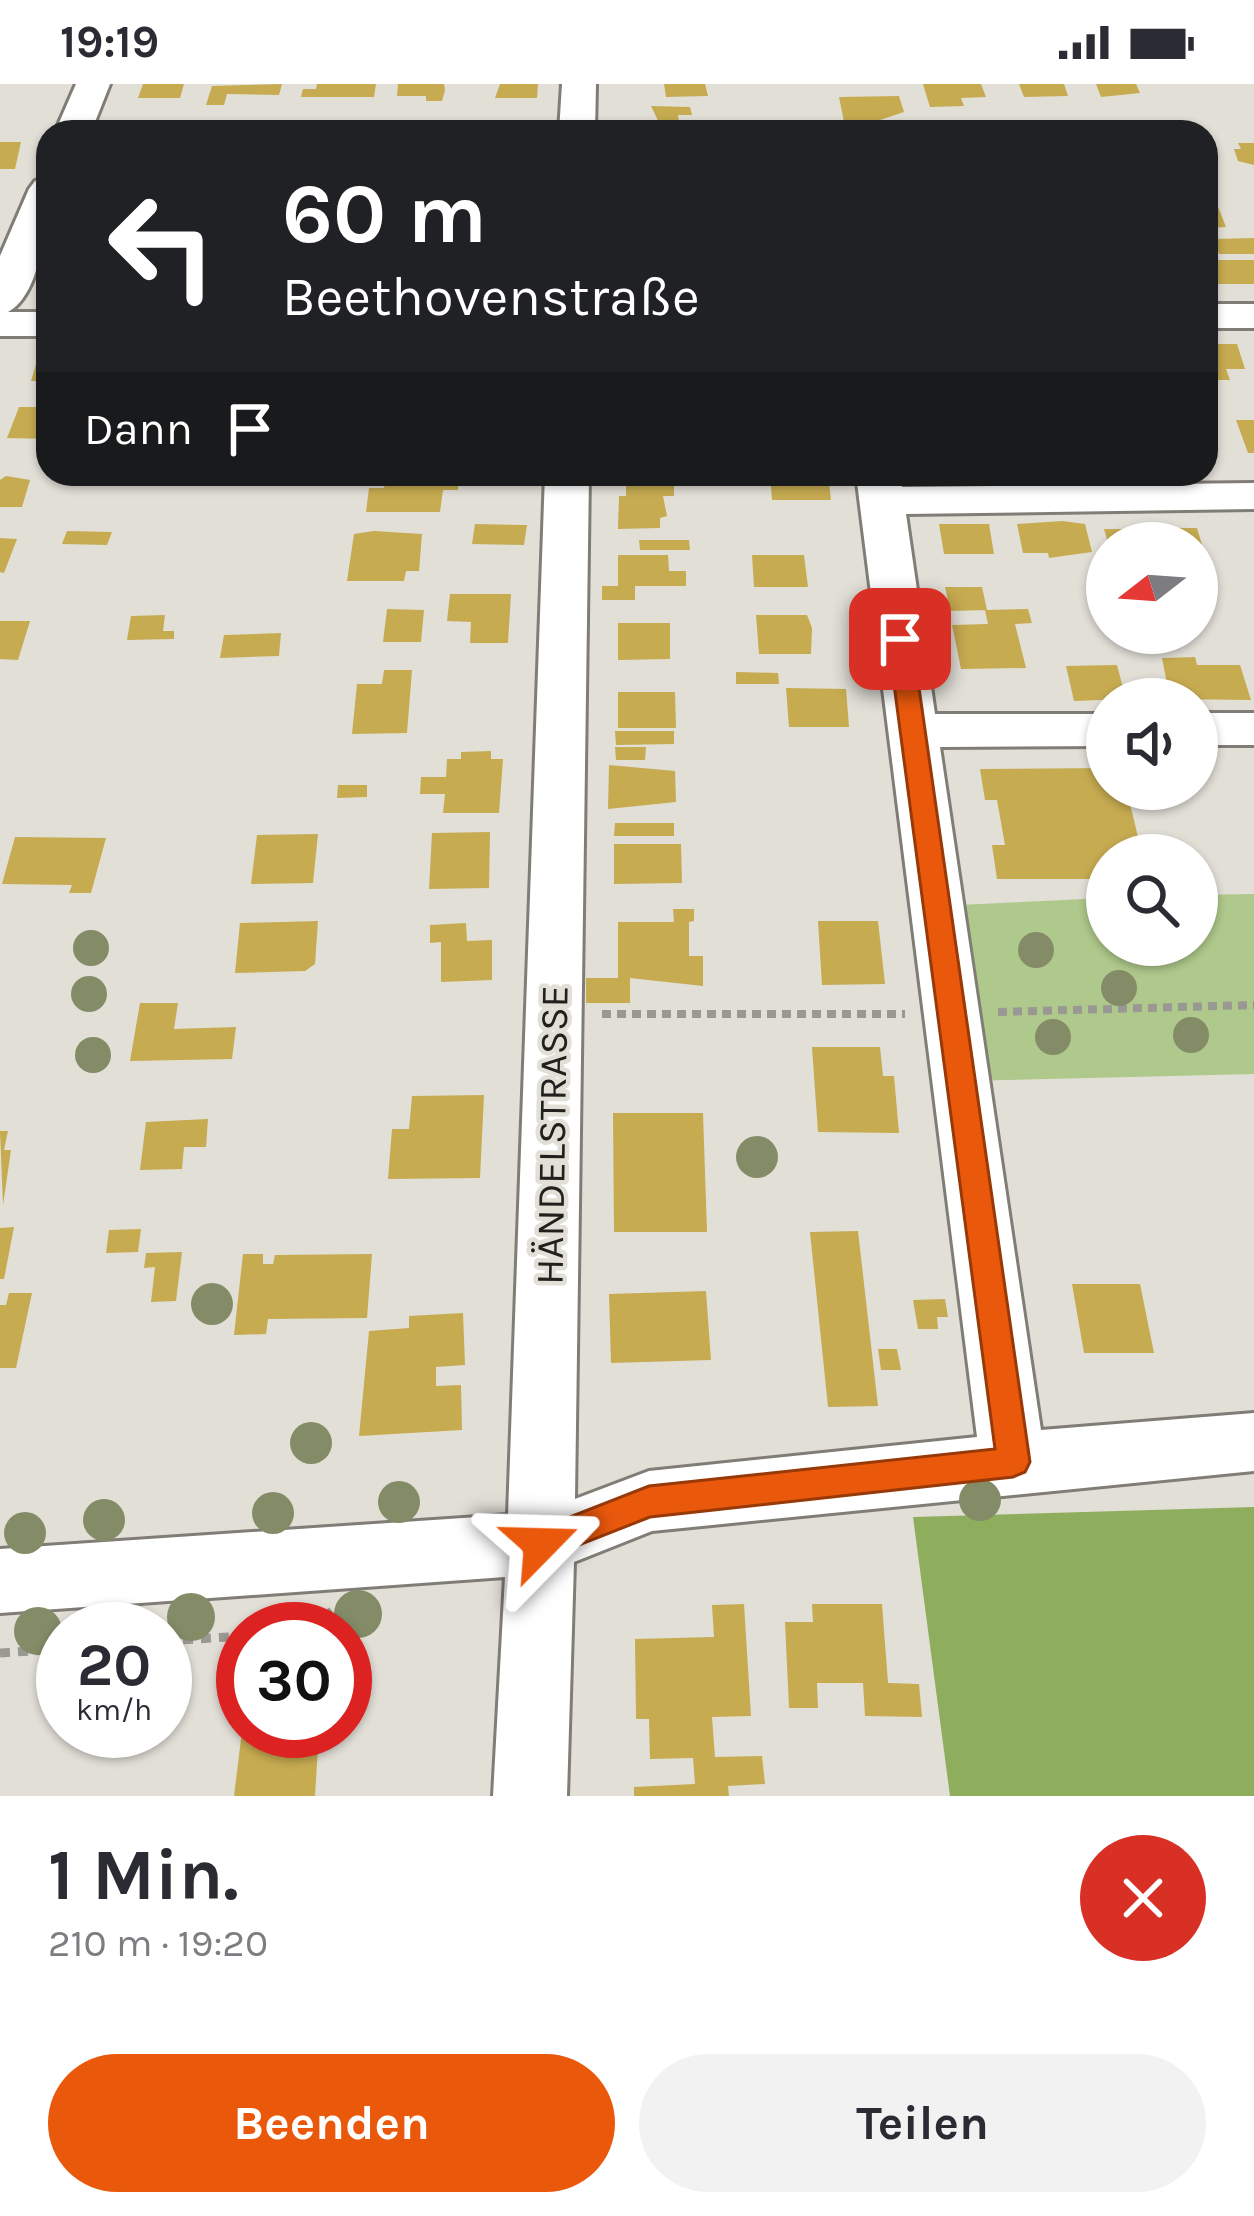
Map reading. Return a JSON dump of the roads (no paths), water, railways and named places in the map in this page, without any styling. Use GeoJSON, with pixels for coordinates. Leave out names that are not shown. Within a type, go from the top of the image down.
{"type":"FeatureCollection","features":[{"type":"Feature","properties":{"kind":"street"},"geometry":{"type":"LineString","coordinates":[[78,120],[93,84]]}},
{"type":"Feature","properties":{"kind":"street"},"geometry":{"type":"LineString","coordinates":[[578,120],[579,84]]}},
{"type":"Feature","properties":{"kind":"street"},"geometry":{"type":"LineString","coordinates":[[0,302],[36,218]]}},
{"type":"Feature","properties":{"kind":"street"},"geometry":{"type":"LineString","coordinates":[[1218,316],[1254,316]]}},
{"type":"Feature","properties":{"kind":"street"},"geometry":{"type":"LineString","coordinates":[[0,324],[36,324]]}},
{"type":"Feature","properties":{"kind":"street","name":"HÄNDELSTRASSE"},"geometry":{"type":"LineString","coordinates":[[530,1796],[541,1544],[567,486]]}},
{"type":"Feature","properties":{"kind":"street"},"geometry":{"type":"LineString","coordinates":[[1013,1462],[880,488],[1254,496]]}},
{"type":"Feature","properties":{"kind":"street"},"geometry":{"type":"LineString","coordinates":[[1218,729],[1254,729]]}},
{"type":"Feature","properties":{"kind":"street"},"geometry":{"type":"LineString","coordinates":[[913,731],[1086,730]]}},
{"type":"Feature","properties":{"kind":"street"},"geometry":{"type":"LineString","coordinates":[[0,1581],[541,1544],[649,1502],[1013,1462],[1254,1442]]}}]}
